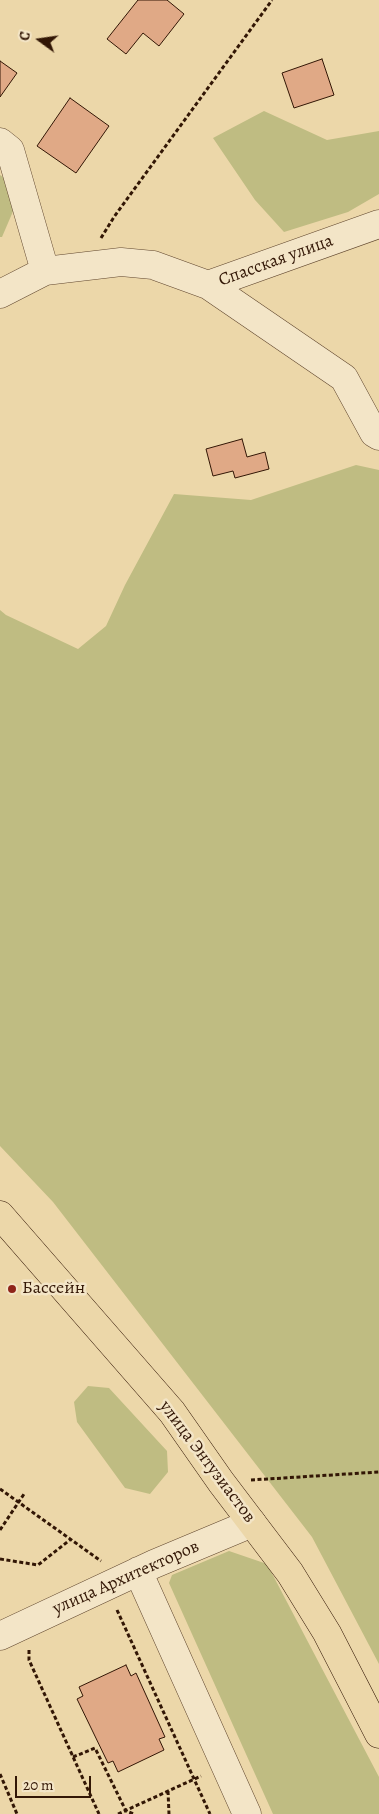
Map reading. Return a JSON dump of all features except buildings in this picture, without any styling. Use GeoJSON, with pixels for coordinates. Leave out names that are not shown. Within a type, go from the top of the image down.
{"type":"FeatureCollection","features":[{"type":"Feature","properties":{"kind":"main road","name":"улица Энтузиастов"},"geometry":{"type":"LineString","coordinates":[[0,1214],[172,1412],[221,1482],[290,1573],[327,1633],[379,1734]]}},
{"type":"Feature","properties":{"kind":"street"},"geometry":{"type":"LineString","coordinates":[[0,142],[10,150],[45,271]]}},
{"type":"Feature","properties":{"kind":"street","name":"Спасская улица"},"geometry":{"type":"LineString","coordinates":[[0,294],[45,271],[121,262],[153,265],[208,285],[379,224]]}},
{"type":"Feature","properties":{"kind":"street"},"geometry":{"type":"LineString","coordinates":[[208,285],[344,378],[374,433],[379,436]]}},
{"type":"Feature","properties":{"kind":"street","name":"улица Архитекторов"},"geometry":{"type":"LineString","coordinates":[[0,1636],[111,1583],[252,1523]]}},
{"type":"Feature","properties":{"kind":"street"},"geometry":{"type":"LineString","coordinates":[[138,1571],[247,1814]]}},
{"type":"Feature","properties":{"kind":"path"},"geometry":{"type":"LineString","coordinates":[[86,265],[114,217],[272,0]]}},
{"type":"Feature","properties":{"kind":"path"},"geometry":{"type":"LineString","coordinates":[[221,1482],[379,1472]]}},
{"type":"Feature","properties":{"kind":"path"},"geometry":{"type":"LineString","coordinates":[[0,1489],[108,1566],[114,1603],[210,1814]]}},
{"type":"Feature","properties":{"kind":"path"},"geometry":{"type":"LineString","coordinates":[[0,1530],[24,1494]]}},
{"type":"Feature","properties":{"kind":"path"},"geometry":{"type":"LineString","coordinates":[[0,1559],[38,1566],[70,1539]]}},
{"type":"Feature","properties":{"kind":"path"},"geometry":{"type":"LineString","coordinates":[[33,1643],[29,1648],[29,1660],[99,1814]]}},
{"type":"Feature","properties":{"kind":"path"},"geometry":{"type":"LineString","coordinates":[[73,1757],[95,1748],[126,1811],[134,1814]]}},
{"type":"Feature","properties":{"kind":"path"},"geometry":{"type":"LineString","coordinates":[[0,1774],[17,1814]]}},
{"type":"Feature","properties":{"kind":"path"},"geometry":{"type":"LineString","coordinates":[[168,1791],[169,1814]]}},
{"type":"Feature","properties":{"kind":"shaded area"},"geometry":{"type":"Polygon","coordinates":[[[264,111],[327,140],[379,131],[379,194],[348,212],[284,232],[255,200],[213,138],[264,111]]]}},
{"type":"Feature","properties":{"kind":"shaded area"},"geometry":{"type":"Polygon","coordinates":[[[0,175],[11,183],[14,209],[2,237],[0,237],[0,175]]]}},
{"type":"Feature","properties":{"kind":"shaded area"},"geometry":{"type":"Polygon","coordinates":[[[356,465],[379,470],[379,1664],[312,1537],[53,1202],[0,1146],[0,610],[6,615],[78,649],[106,626],[125,585],[174,494],[251,500],[356,465]]]}},
{"type":"Feature","properties":{"kind":"shaded area"},"geometry":{"type":"Polygon","coordinates":[[[88,1386],[109,1388],[167,1451],[168,1472],[150,1494],[125,1488],[77,1422],[74,1402],[88,1386]]]}},
{"type":"Feature","properties":{"kind":"shaded area"},"geometry":{"type":"Polygon","coordinates":[[[229,1551],[267,1564],[379,1777],[379,1814],[273,1814],[169,1583],[172,1575],[229,1551]]]}},
{"type":"Feature","properties":{"kind":"place","name":"Бассейн"},"geometry":{"type":"Point","coordinates":[12,1289]}}]}
